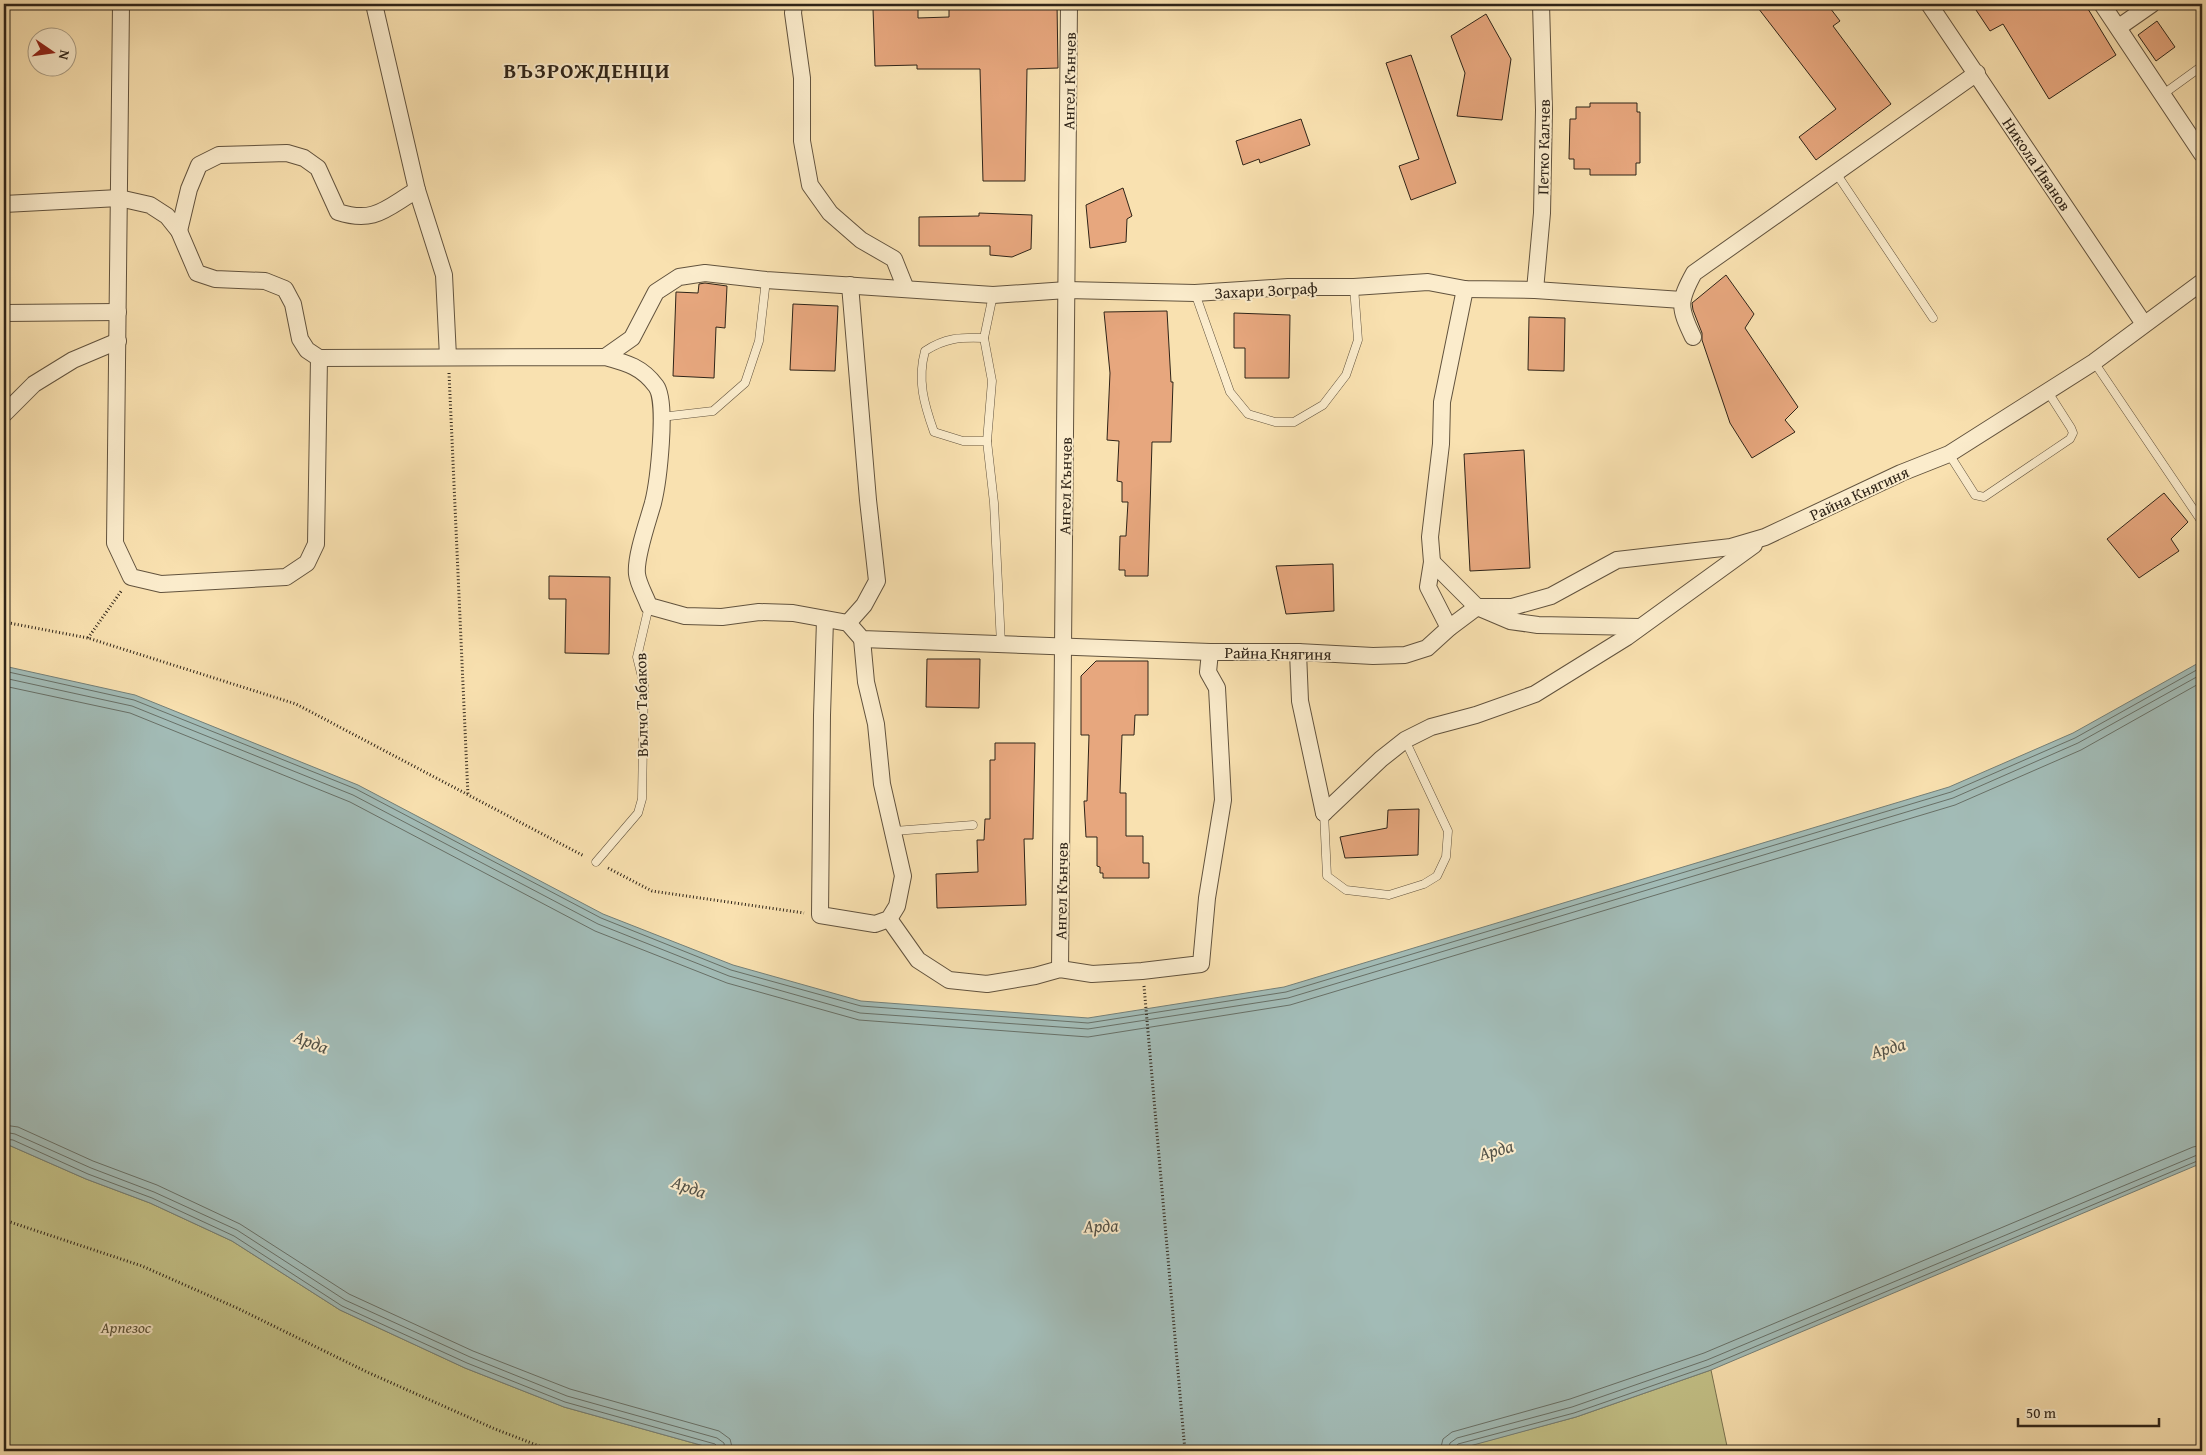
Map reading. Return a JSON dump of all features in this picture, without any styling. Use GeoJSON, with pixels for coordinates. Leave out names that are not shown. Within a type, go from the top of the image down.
{"type":"FeatureCollection","features":[{"type":"Feature","properties":{"kind":"street"},"geometry":{"type":"LineString","coordinates":[[120,4],[115,543],[131,577],[161,584],[286,577],[307,563],[316,544],[319,358]]}},
{"type":"Feature","properties":{"kind":"street"},"geometry":{"type":"LineString","coordinates":[[374,4],[416,190],[444,275],[448,357]]}},
{"type":"Feature","properties":{"kind":"street"},"geometry":{"type":"LineString","coordinates":[[794,4],[793,13],[802,78],[802,141],[810,185],[830,213],[862,240],[894,258],[906,289]]}},
{"type":"Feature","properties":{"kind":"street","name":"Ангел Кънчев"},"geometry":{"type":"LineString","coordinates":[[1060,969],[1069,4]]}},
{"type":"Feature","properties":{"kind":"street","name":"Петко Калчев"},"geometry":{"type":"LineString","coordinates":[[1535,290],[1542,213],[1544,110],[1541,4]]}},
{"type":"Feature","properties":{"kind":"street","name":"Никола Иванов"},"geometry":{"type":"LineString","coordinates":[[1929,4],[1978,74],[2144,324]]}},
{"type":"Feature","properties":{"kind":"street"},"geometry":{"type":"LineString","coordinates":[[2102,4],[2202,154]]}},
{"type":"Feature","properties":{"kind":"street"},"geometry":{"type":"LineString","coordinates":[[2118,27],[2152,4]]}},
{"type":"Feature","properties":{"kind":"street"},"geometry":{"type":"LineString","coordinates":[[1693,337],[1682,314],[1682,300],[1694,273],[1978,74]]}},
{"type":"Feature","properties":{"kind":"street"},"geometry":{"type":"LineString","coordinates":[[179,231],[189,189],[199,165],[219,155],[287,153],[304,158],[318,168],[338,212],[353,217],[372,217],[416,190]]}},
{"type":"Feature","properties":{"kind":"street"},"geometry":{"type":"LineString","coordinates":[[4,204],[119,198],[150,205],[167,216],[179,231],[198,273],[215,279],[265,281],[285,289],[293,304],[300,339],[307,350],[319,358],[605,357],[634,364],[658,387],[661,417],[660,460],[653,502],[643,535],[637,574],[649,606],[685,616],[722,617],[759,612],[793,613],[848,623],[862,639],[866,682],[876,724],[882,784],[903,876],[897,906],[889,919],[875,924],[820,915],[825,620]]}},
{"type":"Feature","properties":{"kind":"street","name":"Захари Зограф"},"geometry":{"type":"LineString","coordinates":[[605,357],[632,338],[656,292],[679,277],[705,272],[766,280],[993,295],[1066,290],[1196,293],[1288,286],[1354,287],[1428,282],[1465,289],[1535,290],[1682,300]]}},
{"type":"Feature","properties":{"kind":"street","name":"Райна Княгиня"},"geometry":{"type":"LineString","coordinates":[[862,639],[1063,645],[1210,652],[1405,655],[1427,648],[1449,628],[1477,607],[1512,607],[1551,596],[1617,560],[1731,547],[1765,537],[1901,473],[1949,454],[2094,362],[2202,282]]}},
{"type":"Feature","properties":{"kind":"street"},"geometry":{"type":"LineString","coordinates":[[848,623],[864,606],[877,581],[868,500],[850,285]]}},
{"type":"Feature","properties":{"kind":"street"},"geometry":{"type":"LineString","coordinates":[[1449,628],[1428,587],[1432,562],[1430,537],[1441,444],[1442,402],[1465,289]]}},
{"type":"Feature","properties":{"kind":"street"},"geometry":{"type":"LineString","coordinates":[[4,313],[118,312]]}},
{"type":"Feature","properties":{"kind":"street"},"geometry":{"type":"LineString","coordinates":[[4,414],[34,384],[73,360],[118,341]]}},
{"type":"Feature","properties":{"kind":"street"},"geometry":{"type":"LineString","coordinates":[[1324,814],[1381,759],[1405,740],[1431,727],[1476,715],[1535,694],[1640,627],[1765,537]]}},
{"type":"Feature","properties":{"kind":"street"},"geometry":{"type":"LineString","coordinates":[[1432,562],[1477,607],[1510,621],[1538,625],[1640,627]]}},
{"type":"Feature","properties":{"kind":"street"},"geometry":{"type":"LineString","coordinates":[[889,919],[918,960],[950,980],[987,984],[1035,976],[1060,969],[1092,974],[1142,971],[1201,964],[1208,898],[1223,800],[1217,688],[1208,672],[1210,652]]}},
{"type":"Feature","properties":{"kind":"street"},"geometry":{"type":"LineString","coordinates":[[1298,652],[1300,702],[1324,814]]}},
{"type":"Feature","properties":{"kind":"lane"},"geometry":{"type":"LineString","coordinates":[[2162,95],[2202,66]]}},
{"type":"Feature","properties":{"kind":"lane"},"geometry":{"type":"LineString","coordinates":[[1836,173],[1933,318]]}},
{"type":"Feature","properties":{"kind":"lane"},"geometry":{"type":"LineString","coordinates":[[661,417],[713,411],[745,383],[759,341],[766,280]]}},
{"type":"Feature","properties":{"kind":"lane"},"geometry":{"type":"LineString","coordinates":[[1196,293],[1230,392],[1248,414],[1275,422],[1294,422],[1323,405],[1346,375],[1358,340],[1354,287]]}},
{"type":"Feature","properties":{"kind":"lane"},"geometry":{"type":"LineString","coordinates":[[993,295],[984,338],[992,382],[987,441],[994,503],[1001,644]]}},
{"type":"Feature","properties":{"kind":"lane"},"geometry":{"type":"LineString","coordinates":[[984,338],[961,338],[938,342],[925,351],[921,366],[921,387],[934,432],[963,441],[987,441]]}},
{"type":"Feature","properties":{"kind":"lane"},"geometry":{"type":"LineString","coordinates":[[2094,362],[2202,522]]}},
{"type":"Feature","properties":{"kind":"lane"},"geometry":{"type":"LineString","coordinates":[[1949,454],[1975,495],[1984,497],[2070,439],[2073,433],[2071,428],[2048,392]]}},
{"type":"Feature","properties":{"kind":"lane","name":"Вълчо Табаков"},"geometry":{"type":"LineString","coordinates":[[596,862],[638,813],[642,799],[644,685],[637,657],[649,606]]}},
{"type":"Feature","properties":{"kind":"lane"},"geometry":{"type":"LineString","coordinates":[[1324,814],[1326,876],[1346,890],[1389,895],[1424,884],[1437,876],[1446,857],[1448,831],[1405,740]]}},
{"type":"Feature","properties":{"kind":"lane"},"geometry":{"type":"LineString","coordinates":[[894,831],[973,824]]}},
{"type":"Feature","properties":{"kind":"path"},"geometry":{"type":"LineString","coordinates":[[448,357],[468,796]]}},
{"type":"Feature","properties":{"kind":"path"},"geometry":{"type":"LineString","coordinates":[[88,638],[131,577]]}},
{"type":"Feature","properties":{"kind":"path"},"geometry":{"type":"LineString","coordinates":[[4,622],[88,638],[296,704],[652,892],[820,915]]}},
{"type":"Feature","properties":{"kind":"path"},"geometry":{"type":"LineString","coordinates":[[1146,1005],[1185,1451]]}},
{"type":"Feature","properties":{"kind":"path"},"geometry":{"type":"LineString","coordinates":[[4,1220],[142,1266],[237,1308],[367,1372],[495,1429],[552,1451]]}},
{"type":"Feature","properties":{"kind":"green space","name":"Арпезос"},"geometry":{"type":"Polygon","coordinates":[[[4,1143],[86,1179],[150,1203],[232,1241],[340,1310],[465,1368],[564,1407],[722,1451],[4,1451],[4,1143]]]}},
{"type":"Feature","properties":{"kind":"green space"},"geometry":{"type":"Polygon","coordinates":[[[1711,1370],[1728,1451],[1449,1451],[1576,1417],[1711,1370]]]}},
{"type":"Feature","properties":{"kind":"water","name":"Арда"},"geometry":{"type":"Polygon","coordinates":[[[2202,661],[2202,1163],[1711,1370],[1576,1417],[1455,1450],[722,1451],[564,1407],[465,1368],[340,1310],[232,1241],[150,1203],[86,1179],[4,1143],[4,666],[135,695],[358,785],[603,914],[733,965],[861,1001],[1088,1018],[1284,987],[1949,787],[2073,733],[2202,661]]]}},
{"type":"Feature","properties":{"kind":"building"},"geometry":{"type":"Polygon","coordinates":[[[1057,4],[1058,68],[1027,69],[1025,181],[983,181],[980,69],[917,69],[917,65],[875,66],[873,9],[918,8],[918,18],[949,17],[949,6],[1057,4]]]}},
{"type":"Feature","properties":{"kind":"building"},"geometry":{"type":"Polygon","coordinates":[[[1755,4],[1827,4],[1840,21],[1833,26],[1891,104],[1816,160],[1799,137],[1836,109],[1755,4]]]}},
{"type":"Feature","properties":{"kind":"building"},"geometry":{"type":"Polygon","coordinates":[[[1972,4],[2085,4],[2116,55],[2049,99],[2003,24],[1990,31],[1972,4]]]}},
{"type":"Feature","properties":{"kind":"building"},"geometry":{"type":"Polygon","coordinates":[[[1486,14],[1511,59],[1502,120],[1457,116],[1465,73],[1451,36],[1486,14]]]}},
{"type":"Feature","properties":{"kind":"building"},"geometry":{"type":"Polygon","coordinates":[[[2157,21],[2175,47],[2156,61],[2138,35],[2157,21]]]}},
{"type":"Feature","properties":{"kind":"building"},"geometry":{"type":"Polygon","coordinates":[[[1411,55],[1456,183],[1411,200],[1399,166],[1419,159],[1386,63],[1411,55]]]}},
{"type":"Feature","properties":{"kind":"building"},"geometry":{"type":"Polygon","coordinates":[[[1590,103],[1637,103],[1637,112],[1640,112],[1640,163],[1636,163],[1636,175],[1590,175],[1590,169],[1574,169],[1574,159],[1569,159],[1570,119],[1576,119],[1576,107],[1590,107],[1590,103]]]}},
{"type":"Feature","properties":{"kind":"building"},"geometry":{"type":"Polygon","coordinates":[[[1301,119],[1310,145],[1260,163],[1259,159],[1243,165],[1236,141],[1301,119]]]}},
{"type":"Feature","properties":{"kind":"building"},"geometry":{"type":"Polygon","coordinates":[[[1123,188],[1132,216],[1127,219],[1126,242],[1090,248],[1086,205],[1123,188]]]}},
{"type":"Feature","properties":{"kind":"building"},"geometry":{"type":"Polygon","coordinates":[[[979,213],[1032,215],[1031,249],[1012,257],[990,255],[990,246],[919,246],[919,217],[979,216],[979,213]]]}},
{"type":"Feature","properties":{"kind":"building"},"geometry":{"type":"Polygon","coordinates":[[[1726,275],[1754,314],[1745,328],[1798,407],[1785,420],[1795,432],[1752,458],[1730,423],[1702,340],[1702,333],[1692,303],[1726,275]]]}},
{"type":"Feature","properties":{"kind":"building"},"geometry":{"type":"Polygon","coordinates":[[[699,284],[727,286],[725,328],[716,327],[714,378],[673,376],[676,292],[698,293],[699,284]]]}},
{"type":"Feature","properties":{"kind":"building"},"geometry":{"type":"Polygon","coordinates":[[[793,304],[838,306],[835,371],[790,370],[793,304]]]}},
{"type":"Feature","properties":{"kind":"building"},"geometry":{"type":"Polygon","coordinates":[[[1167,311],[1171,382],[1173,382],[1171,442],[1152,442],[1148,576],[1125,576],[1125,570],[1119,570],[1120,536],[1126,536],[1128,502],[1122,502],[1122,482],[1117,481],[1119,441],[1107,440],[1110,373],[1104,312],[1167,311]]]}},
{"type":"Feature","properties":{"kind":"building"},"geometry":{"type":"Polygon","coordinates":[[[1234,313],[1290,315],[1289,378],[1245,378],[1245,348],[1234,348],[1234,313]]]}},
{"type":"Feature","properties":{"kind":"building"},"geometry":{"type":"Polygon","coordinates":[[[1529,317],[1565,318],[1564,371],[1528,370],[1529,317]]]}},
{"type":"Feature","properties":{"kind":"building"},"geometry":{"type":"Polygon","coordinates":[[[1524,450],[1530,568],[1470,571],[1464,454],[1524,450]]]}},
{"type":"Feature","properties":{"kind":"building"},"geometry":{"type":"Polygon","coordinates":[[[2164,493],[2188,522],[2171,539],[2179,551],[2139,578],[2107,539],[2164,493]]]}},
{"type":"Feature","properties":{"kind":"building"},"geometry":{"type":"Polygon","coordinates":[[[1333,564],[1334,611],[1286,614],[1276,566],[1333,564]]]}},
{"type":"Feature","properties":{"kind":"building"},"geometry":{"type":"Polygon","coordinates":[[[549,576],[610,577],[609,654],[565,653],[566,599],[549,599],[549,576]]]}},
{"type":"Feature","properties":{"kind":"building"},"geometry":{"type":"Polygon","coordinates":[[[927,659],[980,659],[979,708],[926,707],[927,659]]]}},
{"type":"Feature","properties":{"kind":"building"},"geometry":{"type":"Polygon","coordinates":[[[1096,661],[1148,661],[1148,715],[1135,715],[1134,735],[1122,735],[1120,793],[1126,793],[1126,836],[1143,836],[1143,863],[1149,863],[1149,878],[1103,878],[1103,873],[1100,873],[1100,867],[1097,866],[1097,837],[1086,837],[1084,801],[1087,801],[1089,735],[1081,735],[1081,676],[1096,661]]]}},
{"type":"Feature","properties":{"kind":"building"},"geometry":{"type":"Polygon","coordinates":[[[995,743],[1035,743],[1033,839],[1024,839],[1026,905],[937,908],[936,874],[978,872],[977,840],[984,840],[985,819],[990,819],[990,760],[995,760],[995,743]]]}},
{"type":"Feature","properties":{"kind":"building"},"geometry":{"type":"Polygon","coordinates":[[[1419,809],[1418,855],[1345,858],[1340,837],[1387,828],[1388,810],[1419,809]]]}},
{"type":"Feature","properties":{"kind":"district","name":"ВЪЗРОЖДЕНЦИ"},"geometry":{"type":"Point","coordinates":[587,71]}}]}
